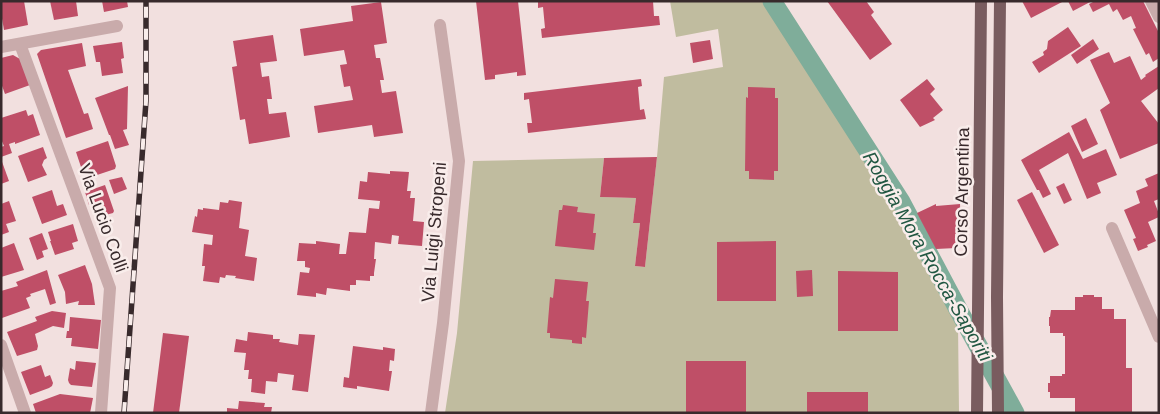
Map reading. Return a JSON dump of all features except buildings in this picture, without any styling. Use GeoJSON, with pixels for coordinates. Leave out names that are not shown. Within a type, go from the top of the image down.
{"type":"FeatureCollection","features":[{"type":"Feature","properties":{"kind":"main road","name":"Corso Argentina"},"geometry":{"type":"LineString","coordinates":[[977,413],[981,1]]}},
{"type":"Feature","properties":{"kind":"main road","name":"Corso Argentina"},"geometry":{"type":"LineString","coordinates":[[998,413],[1000,1]]}},
{"type":"Feature","properties":{"kind":"street"},"geometry":{"type":"LineString","coordinates":[[1151,1],[1159,17]]}},
{"type":"Feature","properties":{"kind":"street","name":"Via Luigi Stropeni"},"geometry":{"type":"LineString","coordinates":[[430,413],[444,323],[459,161],[440,25]]}},
{"type":"Feature","properties":{"kind":"street"},"geometry":{"type":"LineString","coordinates":[[1,47],[117,26]]}},
{"type":"Feature","properties":{"kind":"street","name":"Via Lucio Colli"},"geometry":{"type":"LineString","coordinates":[[20,44],[110,288],[101,413]]}},
{"type":"Feature","properties":{"kind":"street"},"geometry":{"type":"LineString","coordinates":[[1112,228],[1159,337]]}},
{"type":"Feature","properties":{"kind":"street"},"geometry":{"type":"LineString","coordinates":[[1,345],[26,413]]}},
{"type":"Feature","properties":{"kind":"shaded area"},"geometry":{"type":"Polygon","coordinates":[[[670,1],[766,1],[896,204],[958,324],[959,413],[445,413],[457,333],[473,161],[604,158],[600,197],[636,198],[633,223],[640,223],[635,266],[645,267],[664,77],[723,67],[718,29],[676,37],[670,1]]]}},
{"type":"Feature","properties":{"kind":"waterway","name":"Roggia Mora Rocca-Saporiti"},"geometry":{"type":"LineString","coordinates":[[772,1],[901,202],[1015,413]]}},
{"type":"Feature","properties":{"kind":"railway"},"geometry":{"type":"LineString","coordinates":[[124,413],[146,101],[146,1]]}}]}
